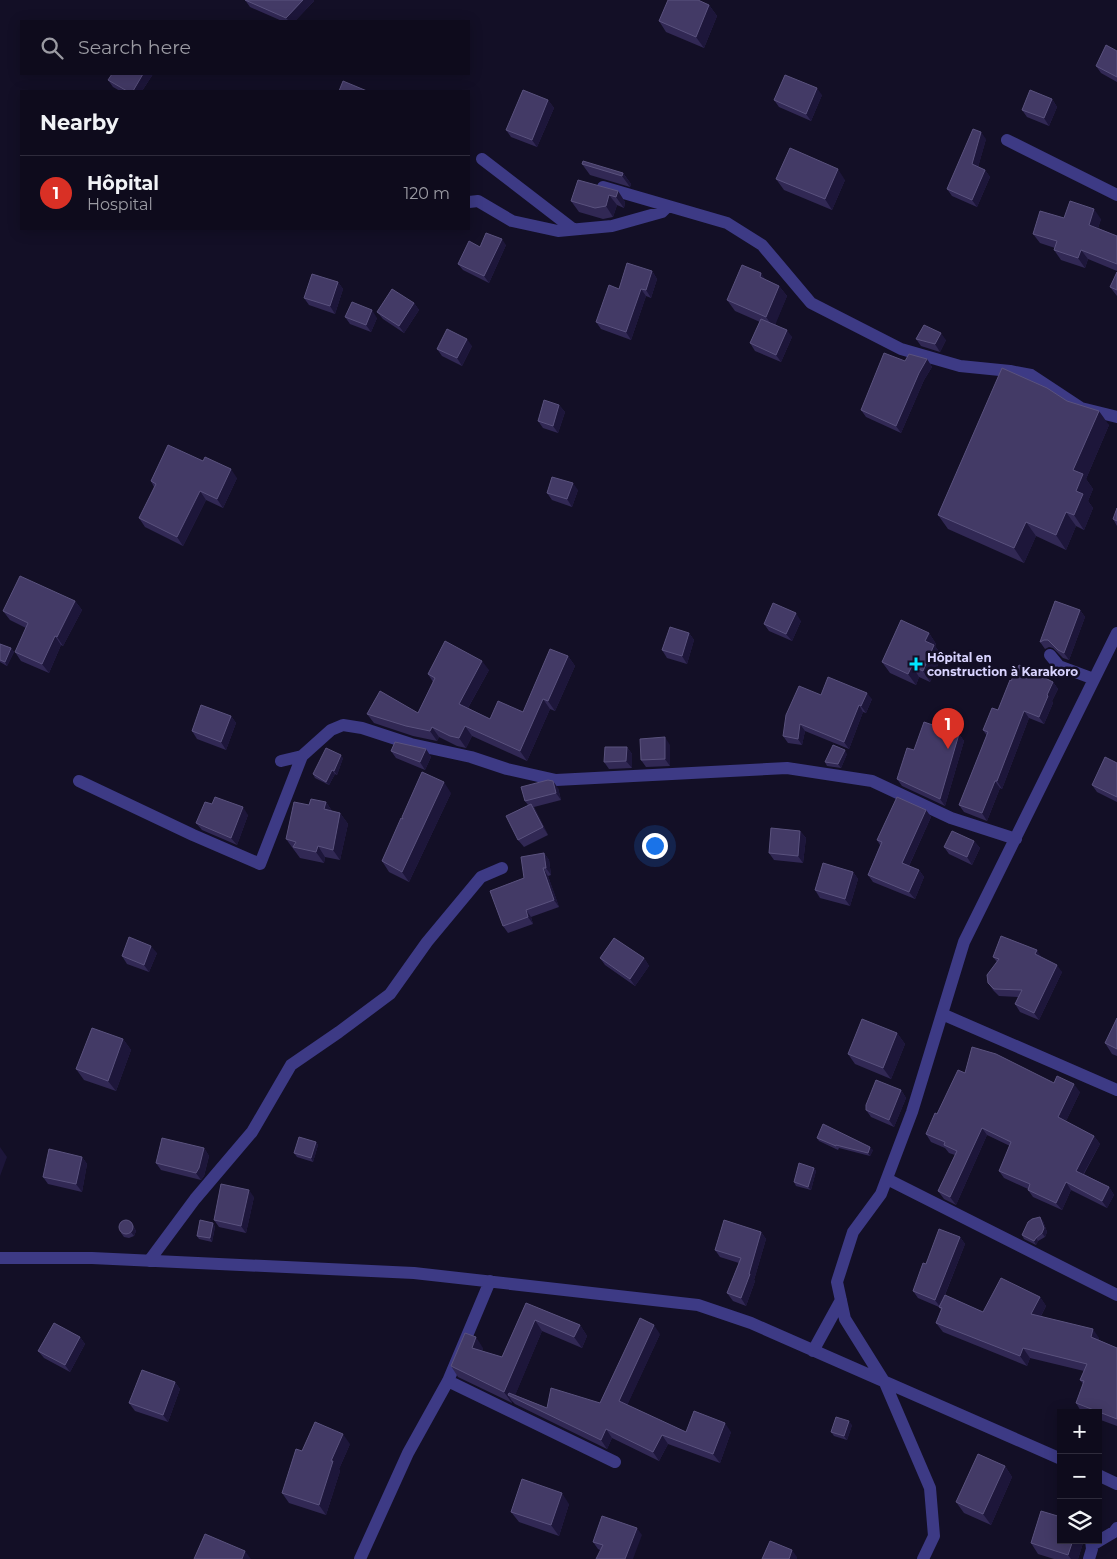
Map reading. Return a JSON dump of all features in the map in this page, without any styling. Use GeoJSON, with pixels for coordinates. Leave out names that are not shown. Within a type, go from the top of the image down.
{"type":"FeatureCollection","features":[{"type":"Feature","properties":{"kind":"street"},"geometry":{"type":"LineString","coordinates":[[1007,140],[1117,195]]}},
{"type":"Feature","properties":{"kind":"street"},"geometry":{"type":"LineString","coordinates":[[482,159],[573,230]]}},
{"type":"Feature","properties":{"kind":"street"},"geometry":{"type":"LineString","coordinates":[[587,183],[727,223],[762,245],[811,303],[901,349],[960,366],[1031,375],[1081,408],[1117,418]]}},
{"type":"Feature","properties":{"kind":"street"},"geometry":{"type":"LineString","coordinates":[[470,202],[478,202],[512,221],[558,231],[612,226],[662,212],[668,206]]}},
{"type":"Feature","properties":{"kind":"street"},"geometry":{"type":"LineString","coordinates":[[923,1559],[934,1536],[930,1488],[885,1383],[845,1319],[837,1282],[853,1232],[881,1194],[912,1112],[964,942],[1117,633]]}},
{"type":"Feature","properties":{"kind":"street"},"geometry":{"type":"LineString","coordinates":[[1050,655],[1059,666],[1094,679]]}},
{"type":"Feature","properties":{"kind":"street"},"geometry":{"type":"LineString","coordinates":[[79,781],[193,835],[260,864],[302,756],[331,730],[343,725],[362,728],[411,744],[471,757],[507,769],[556,780],[787,768],[872,781],[951,818],[1016,839]]}},
{"type":"Feature","properties":{"kind":"street"},"geometry":{"type":"LineString","coordinates":[[281,761],[302,756]]}},
{"type":"Feature","properties":{"kind":"street"},"geometry":{"type":"LineString","coordinates":[[149,1261],[195,1199],[252,1132],[291,1065],[390,994],[427,942],[481,877],[502,868]]}},
{"type":"Feature","properties":{"kind":"street"},"geometry":{"type":"LineString","coordinates":[[942,1014],[1117,1090]]}},
{"type":"Feature","properties":{"kind":"street"},"geometry":{"type":"LineString","coordinates":[[886,1179],[1117,1294]]}},
{"type":"Feature","properties":{"kind":"street"},"geometry":{"type":"LineString","coordinates":[[0,1258],[92,1258],[414,1273],[698,1305],[751,1323],[1057,1457]]}},
{"type":"Feature","properties":{"kind":"street"},"geometry":{"type":"LineString","coordinates":[[360,1559],[408,1453],[448,1381],[490,1281]]}},
{"type":"Feature","properties":{"kind":"street"},"geometry":{"type":"LineString","coordinates":[[813,1351],[841,1300]]}},
{"type":"Feature","properties":{"kind":"street"},"geometry":{"type":"LineString","coordinates":[[448,1381],[615,1462]]}},
{"type":"Feature","properties":{"kind":"street"},"geometry":{"type":"LineString","coordinates":[[1102,1478],[1117,1484]]}},
{"type":"Feature","properties":{"kind":"street"},"geometry":{"type":"LineString","coordinates":[[1102,1538],[1114,1532],[1117,1528]]}},
{"type":"Feature","properties":{"kind":"street"},"geometry":{"type":"LineString","coordinates":[[1089,1559],[1092,1544]]}},
{"type":"Feature","properties":{"kind":"building"},"geometry":{"type":"Polygon","coordinates":[[[245,0],[303,0],[286,18],[245,0]]]}},
{"type":"Feature","properties":{"kind":"building"},"geometry":{"type":"Polygon","coordinates":[[[668,0],[698,0],[709,5],[696,37],[659,21],[668,0]]]}},
{"type":"Feature","properties":{"kind":"building"},"geometry":{"type":"Polygon","coordinates":[[[1106,45],[1117,51],[1117,77],[1096,66],[1106,45]]]}},
{"type":"Feature","properties":{"kind":"building"},"geometry":{"type":"Polygon","coordinates":[[[111,75],[142,75],[134,90],[125,90],[108,80],[111,75]]]}},
{"type":"Feature","properties":{"kind":"building"},"geometry":{"type":"Polygon","coordinates":[[[785,75],[817,88],[806,114],[774,100],[785,75]]]}},
{"type":"Feature","properties":{"kind":"building"},"geometry":{"type":"Polygon","coordinates":[[[343,81],[365,90],[339,90],[343,81]]]}},
{"type":"Feature","properties":{"kind":"building"},"geometry":{"type":"Polygon","coordinates":[[[523,90],[548,100],[532,140],[506,130],[523,90]]]}},
{"type":"Feature","properties":{"kind":"building"},"geometry":{"type":"Polygon","coordinates":[[[1030,90],[1052,99],[1044,118],[1022,110],[1030,90]]]}},
{"type":"Feature","properties":{"kind":"building"},"geometry":{"type":"Polygon","coordinates":[[[973,129],[981,132],[972,164],[985,170],[972,200],[947,189],[973,129]]]}},
{"type":"Feature","properties":{"kind":"building"},"geometry":{"type":"Polygon","coordinates":[[[790,148],[838,169],[825,199],[776,179],[790,148]]]}},
{"type":"Feature","properties":{"kind":"building"},"geometry":{"type":"Polygon","coordinates":[[[583,161],[623,173],[622,176],[582,164],[583,161]]]}},
{"type":"Feature","properties":{"kind":"building"},"geometry":{"type":"Polygon","coordinates":[[[578,180],[618,191],[616,197],[609,195],[606,206],[595,208],[571,201],[578,180]]]}},
{"type":"Feature","properties":{"kind":"building"},"geometry":{"type":"Polygon","coordinates":[[[1070,201],[1094,209],[1089,225],[1117,236],[1117,264],[1081,250],[1078,258],[1054,250],[1057,241],[1033,234],[1040,211],[1064,218],[1070,201]]]}},
{"type":"Feature","properties":{"kind":"building"},"geometry":{"type":"Polygon","coordinates":[[[486,233],[502,239],[484,276],[458,264],[469,241],[480,247],[486,233]]]}},
{"type":"Feature","properties":{"kind":"building"},"geometry":{"type":"Polygon","coordinates":[[[627,263],[652,271],[646,290],[641,289],[626,332],[596,322],[609,285],[619,289],[627,263]]]}},
{"type":"Feature","properties":{"kind":"building"},"geometry":{"type":"Polygon","coordinates":[[[742,265],[761,273],[760,277],[779,286],[766,317],[727,300],[742,265]]]}},
{"type":"Feature","properties":{"kind":"building"},"geometry":{"type":"Polygon","coordinates":[[[1117,272],[1117,290],[1110,287],[1117,272]]]}},
{"type":"Feature","properties":{"kind":"building"},"geometry":{"type":"Polygon","coordinates":[[[312,274],[338,282],[330,306],[304,298],[312,274]]]}},
{"type":"Feature","properties":{"kind":"building"},"geometry":{"type":"Polygon","coordinates":[[[392,289],[414,303],[399,326],[377,312],[392,289]]]}},
{"type":"Feature","properties":{"kind":"building"},"geometry":{"type":"Polygon","coordinates":[[[352,302],[372,310],[366,325],[345,317],[352,302]]]}},
{"type":"Feature","properties":{"kind":"building"},"geometry":{"type":"Polygon","coordinates":[[[761,319],[787,330],[776,355],[750,343],[761,319]]]}},
{"type":"Feature","properties":{"kind":"building"},"geometry":{"type":"Polygon","coordinates":[[[924,325],[941,333],[935,344],[916,339],[924,325]]]}},
{"type":"Feature","properties":{"kind":"building"},"geometry":{"type":"Polygon","coordinates":[[[447,329],[467,339],[457,358],[437,349],[447,329]]]}},
{"type":"Feature","properties":{"kind":"building"},"geometry":{"type":"Polygon","coordinates":[[[884,353],[905,361],[909,354],[927,359],[896,426],[861,410],[884,353]]]}},
{"type":"Feature","properties":{"kind":"building"},"geometry":{"type":"Polygon","coordinates":[[[1002,368],[1047,388],[1067,401],[1099,411],[1073,470],[1083,474],[1076,491],[1083,494],[1074,515],[1066,512],[1056,535],[1026,522],[1014,548],[938,515],[1002,368]]]}},
{"type":"Feature","properties":{"kind":"building"},"geometry":{"type":"Polygon","coordinates":[[[544,400],[559,405],[553,426],[538,421],[544,400]]]}},
{"type":"Feature","properties":{"kind":"building"},"geometry":{"type":"Polygon","coordinates":[[[168,445],[203,461],[205,457],[231,469],[217,499],[200,491],[177,537],[139,518],[156,484],[151,481],[168,445]]]}},
{"type":"Feature","properties":{"kind":"building"},"geometry":{"type":"Polygon","coordinates":[[[552,477],[573,483],[567,499],[547,493],[552,477]]]}},
{"type":"Feature","properties":{"kind":"building"},"geometry":{"type":"Polygon","coordinates":[[[1117,508],[1117,521],[1113,519],[1117,508]]]}},
{"type":"Feature","properties":{"kind":"building"},"geometry":{"type":"Polygon","coordinates":[[[20,576],[75,601],[42,664],[15,652],[28,623],[3,611],[20,576]]]}},
{"type":"Feature","properties":{"kind":"building"},"geometry":{"type":"Polygon","coordinates":[[[1055,601],[1080,610],[1064,653],[1048,640],[1040,642],[1055,601]]]}},
{"type":"Feature","properties":{"kind":"building"},"geometry":{"type":"Polygon","coordinates":[[[773,603],[796,613],[786,634],[764,624],[773,603]]]}},
{"type":"Feature","properties":{"kind":"building","name":"Hôpital en construction à Karakoro"},"geometry":{"type":"Polygon","coordinates":[[[901,620],[929,633],[925,641],[934,645],[923,671],[912,666],[908,674],[882,662],[901,620]]]}},
{"type":"Feature","properties":{"kind":"building"},"geometry":{"type":"Polygon","coordinates":[[[670,627],[689,633],[682,656],[662,650],[670,627]]]}},
{"type":"Feature","properties":{"kind":"building"},"geometry":{"type":"Polygon","coordinates":[[[445,641],[482,661],[459,704],[490,719],[498,701],[523,712],[550,649],[568,656],[548,701],[543,699],[520,751],[465,726],[459,738],[450,736],[432,727],[430,731],[367,714],[380,691],[418,713],[435,678],[428,674],[445,641]]]}},
{"type":"Feature","properties":{"kind":"building"},"geometry":{"type":"Polygon","coordinates":[[[0,644],[11,648],[5,662],[0,660],[0,644]]]}},
{"type":"Feature","properties":{"kind":"building"},"geometry":{"type":"Polygon","coordinates":[[[1019,665],[1053,682],[1039,717],[1024,711],[997,781],[995,781],[982,813],[959,805],[988,732],[983,730],[992,708],[998,710],[1010,680],[1019,665]]]}},
{"type":"Feature","properties":{"kind":"building"},"geometry":{"type":"Polygon","coordinates":[[[828,677],[867,693],[861,706],[859,705],[844,742],[800,724],[798,739],[783,736],[786,715],[799,686],[821,695],[828,677]]]}},
{"type":"Feature","properties":{"kind":"building"},"geometry":{"type":"Polygon","coordinates":[[[201,705],[231,716],[221,742],[192,731],[201,705]]]}},
{"type":"Feature","properties":{"kind":"building"},"geometry":{"type":"Polygon","coordinates":[[[924,722],[959,734],[940,799],[897,779],[907,748],[914,750],[924,722]]]}},
{"type":"Feature","properties":{"kind":"building"},"geometry":{"type":"Polygon","coordinates":[[[665,737],[665,759],[641,760],[640,739],[665,737]]]}},
{"type":"Feature","properties":{"kind":"building"},"geometry":{"type":"Polygon","coordinates":[[[395,742],[426,749],[420,762],[391,751],[395,742]]]}},
{"type":"Feature","properties":{"kind":"building"},"geometry":{"type":"Polygon","coordinates":[[[833,745],[845,750],[838,764],[825,762],[833,745]]]}},
{"type":"Feature","properties":{"kind":"building"},"geometry":{"type":"Polygon","coordinates":[[[605,747],[627,747],[626,761],[604,762],[605,747]]]}},
{"type":"Feature","properties":{"kind":"building"},"geometry":{"type":"Polygon","coordinates":[[[326,748],[341,755],[334,771],[332,770],[326,782],[313,774],[326,748]]]}},
{"type":"Feature","properties":{"kind":"building"},"geometry":{"type":"Polygon","coordinates":[[[1105,757],[1117,763],[1117,797],[1092,785],[1105,757]]]}},
{"type":"Feature","properties":{"kind":"building"},"geometry":{"type":"Polygon","coordinates":[[[422,772],[444,782],[402,872],[382,861],[401,818],[403,819],[402,817],[422,772]]]}},
{"type":"Feature","properties":{"kind":"building"},"geometry":{"type":"Polygon","coordinates":[[[548,780],[553,781],[556,793],[525,801],[521,787],[548,780]]]}},
{"type":"Feature","properties":{"kind":"building"},"geometry":{"type":"Polygon","coordinates":[[[215,797],[243,807],[231,838],[196,823],[205,802],[212,804],[215,797]]]}},
{"type":"Feature","properties":{"kind":"building"},"geometry":{"type":"Polygon","coordinates":[[[897,797],[926,810],[902,863],[919,870],[909,892],[868,875],[882,842],[877,840],[897,797]]]}},
{"type":"Feature","properties":{"kind":"building"},"geometry":{"type":"Polygon","coordinates":[[[311,799],[326,802],[324,809],[340,813],[333,850],[318,846],[316,852],[293,847],[296,842],[286,839],[294,802],[309,805],[311,799]]]}},
{"type":"Feature","properties":{"kind":"building"},"geometry":{"type":"Polygon","coordinates":[[[531,804],[543,827],[518,840],[506,816],[531,804]]]}},
{"type":"Feature","properties":{"kind":"building"},"geometry":{"type":"Polygon","coordinates":[[[771,828],[800,831],[798,856],[769,853],[771,828]]]}},
{"type":"Feature","properties":{"kind":"building"},"geometry":{"type":"Polygon","coordinates":[[[952,831],[974,841],[967,857],[944,847],[952,831]]]}},
{"type":"Feature","properties":{"kind":"building"},"geometry":{"type":"Polygon","coordinates":[[[544,853],[546,868],[543,868],[554,900],[526,910],[528,917],[503,926],[490,891],[524,878],[521,857],[544,853]]]}},
{"type":"Feature","properties":{"kind":"building"},"geometry":{"type":"Polygon","coordinates":[[[823,863],[853,872],[845,899],[815,890],[823,863]]]}},
{"type":"Feature","properties":{"kind":"building"},"geometry":{"type":"Polygon","coordinates":[[[1001,936],[1037,950],[1035,954],[1057,965],[1034,1013],[1015,1004],[1022,990],[994,989],[988,983],[987,975],[999,959],[993,957],[1001,936]]]}},
{"type":"Feature","properties":{"kind":"building"},"geometry":{"type":"Polygon","coordinates":[[[129,937],[151,946],[144,965],[122,956],[129,937]]]}},
{"type":"Feature","properties":{"kind":"building"},"geometry":{"type":"Polygon","coordinates":[[[614,938],[644,958],[630,979],[600,958],[614,938]]]}},
{"type":"Feature","properties":{"kind":"building"},"geometry":{"type":"Polygon","coordinates":[[[1117,1018],[1117,1049],[1105,1043],[1117,1018]]]}},
{"type":"Feature","properties":{"kind":"building"},"geometry":{"type":"Polygon","coordinates":[[[862,1019],[897,1033],[883,1068],[848,1054],[862,1019]]]}},
{"type":"Feature","properties":{"kind":"building"},"geometry":{"type":"Polygon","coordinates":[[[92,1028],[123,1039],[108,1081],[76,1069],[92,1028]]]}},
{"type":"Feature","properties":{"kind":"building"},"geometry":{"type":"Polygon","coordinates":[[[972,1047],[996,1054],[1054,1083],[1057,1076],[1074,1084],[1058,1117],[1094,1136],[1076,1171],[1109,1187],[1102,1201],[1066,1182],[1056,1203],[1028,1190],[1030,1184],[999,1171],[1011,1142],[982,1128],[950,1197],[938,1191],[957,1151],[944,1145],[945,1142],[926,1134],[958,1070],[965,1073],[972,1047]]]}},
{"type":"Feature","properties":{"kind":"building"},"geometry":{"type":"Polygon","coordinates":[[[876,1080],[901,1090],[889,1120],[866,1110],[866,1105],[876,1080]]]}},
{"type":"Feature","properties":{"kind":"building"},"geometry":{"type":"Polygon","coordinates":[[[823,1124],[870,1147],[868,1153],[836,1146],[817,1138],[823,1124]]]}},
{"type":"Feature","properties":{"kind":"building"},"geometry":{"type":"Polygon","coordinates":[[[299,1137],[316,1142],[311,1158],[294,1153],[299,1137]]]}},
{"type":"Feature","properties":{"kind":"building"},"geometry":{"type":"Polygon","coordinates":[[[162,1138],[204,1148],[196,1173],[156,1163],[162,1138]]]}},
{"type":"Feature","properties":{"kind":"building"},"geometry":{"type":"Polygon","coordinates":[[[49,1149],[82,1157],[76,1184],[43,1177],[49,1149]]]}},
{"type":"Feature","properties":{"kind":"building"},"geometry":{"type":"Polygon","coordinates":[[[799,1163],[814,1168],[808,1187],[794,1182],[799,1163]]]}},
{"type":"Feature","properties":{"kind":"building"},"geometry":{"type":"Polygon","coordinates":[[[221,1184],[249,1190],[241,1226],[214,1220],[221,1184]]]}},
{"type":"Feature","properties":{"kind":"building"},"geometry":{"type":"Polygon","coordinates":[[[1040,1217],[1044,1228],[1034,1241],[1022,1235],[1028,1222],[1040,1217]]]}},
{"type":"Feature","properties":{"kind":"building"},"geometry":{"type":"Polygon","coordinates":[[[126,1220],[131,1222],[133,1227],[131,1232],[126,1234],[121,1232],[119,1227],[121,1222],[126,1220]]]}},
{"type":"Feature","properties":{"kind":"building"},"geometry":{"type":"Polygon","coordinates":[[[200,1220],[213,1223],[210,1238],[197,1236],[200,1220]]]}},
{"type":"Feature","properties":{"kind":"building"},"geometry":{"type":"Polygon","coordinates":[[[724,1220],[761,1232],[750,1274],[741,1298],[727,1293],[741,1258],[715,1250],[724,1220]]]}},
{"type":"Feature","properties":{"kind":"building"},"geometry":{"type":"Polygon","coordinates":[[[939,1229],[960,1237],[935,1300],[913,1291],[923,1263],[926,1264],[939,1229]]]}},
{"type":"Feature","properties":{"kind":"building"},"geometry":{"type":"Polygon","coordinates":[[[1001,1278],[1040,1297],[1031,1314],[1093,1329],[1091,1337],[1117,1348],[1117,1419],[1102,1413],[1102,1409],[1091,1409],[1076,1403],[1084,1381],[1080,1380],[1087,1364],[1023,1348],[1020,1356],[936,1323],[942,1308],[939,1307],[945,1295],[983,1312],[1001,1278]]]}},
{"type":"Feature","properties":{"kind":"building"},"geometry":{"type":"Polygon","coordinates":[[[526,1303],[580,1325],[574,1337],[535,1320],[504,1392],[451,1366],[465,1333],[476,1337],[472,1348],[502,1357],[526,1303]]]}},
{"type":"Feature","properties":{"kind":"building"},"geometry":{"type":"Polygon","coordinates":[[[640,1318],[654,1325],[619,1401],[686,1432],[694,1411],[725,1423],[713,1454],[662,1435],[653,1452],[606,1429],[601,1440],[508,1395],[509,1393],[547,1408],[551,1388],[600,1403],[640,1318]]]}},
{"type":"Feature","properties":{"kind":"building"},"geometry":{"type":"Polygon","coordinates":[[[54,1323],[80,1337],[65,1365],[38,1351],[54,1323]]]}},
{"type":"Feature","properties":{"kind":"building"},"geometry":{"type":"Polygon","coordinates":[[[142,1370],[175,1382],[163,1415],[129,1403],[142,1370]]]}},
{"type":"Feature","properties":{"kind":"building"},"geometry":{"type":"Polygon","coordinates":[[[836,1417],[849,1421],[844,1436],[831,1432],[836,1417]]]}},
{"type":"Feature","properties":{"kind":"building"},"geometry":{"type":"Polygon","coordinates":[[[315,1422],[343,1434],[331,1461],[333,1461],[319,1505],[282,1493],[296,1449],[302,1451],[315,1422]]]}},
{"type":"Feature","properties":{"kind":"building"},"geometry":{"type":"Polygon","coordinates":[[[978,1454],[1005,1466],[983,1514],[956,1502],[978,1454]]]}},
{"type":"Feature","properties":{"kind":"building"},"geometry":{"type":"Polygon","coordinates":[[[522,1479],[562,1493],[551,1525],[511,1512],[522,1479]]]}},
{"type":"Feature","properties":{"kind":"building"},"geometry":{"type":"Polygon","coordinates":[[[1041,1511],[1057,1516],[1057,1544],[1072,1544],[1068,1555],[1031,1543],[1041,1511]]]}},
{"type":"Feature","properties":{"kind":"building"},"geometry":{"type":"Polygon","coordinates":[[[602,1516],[637,1528],[625,1559],[596,1559],[603,1545],[593,1542],[602,1516]]]}},
{"type":"Feature","properties":{"kind":"building"},"geometry":{"type":"Polygon","coordinates":[[[205,1534],[245,1551],[242,1559],[194,1559],[205,1534]]]}},
{"type":"Feature","properties":{"kind":"building"},"geometry":{"type":"Polygon","coordinates":[[[770,1541],[792,1550],[789,1559],[762,1559],[770,1541]]]}},
{"type":"Feature","properties":{"kind":"place","name":"Hôpital en construction à Karakoro"},"geometry":{"type":"Point","coordinates":[916,664]}},
{"type":"Feature","properties":{"kind":"place","name":"Hôpital"},"geometry":{"type":"Point","coordinates":[948,749]}}]}
